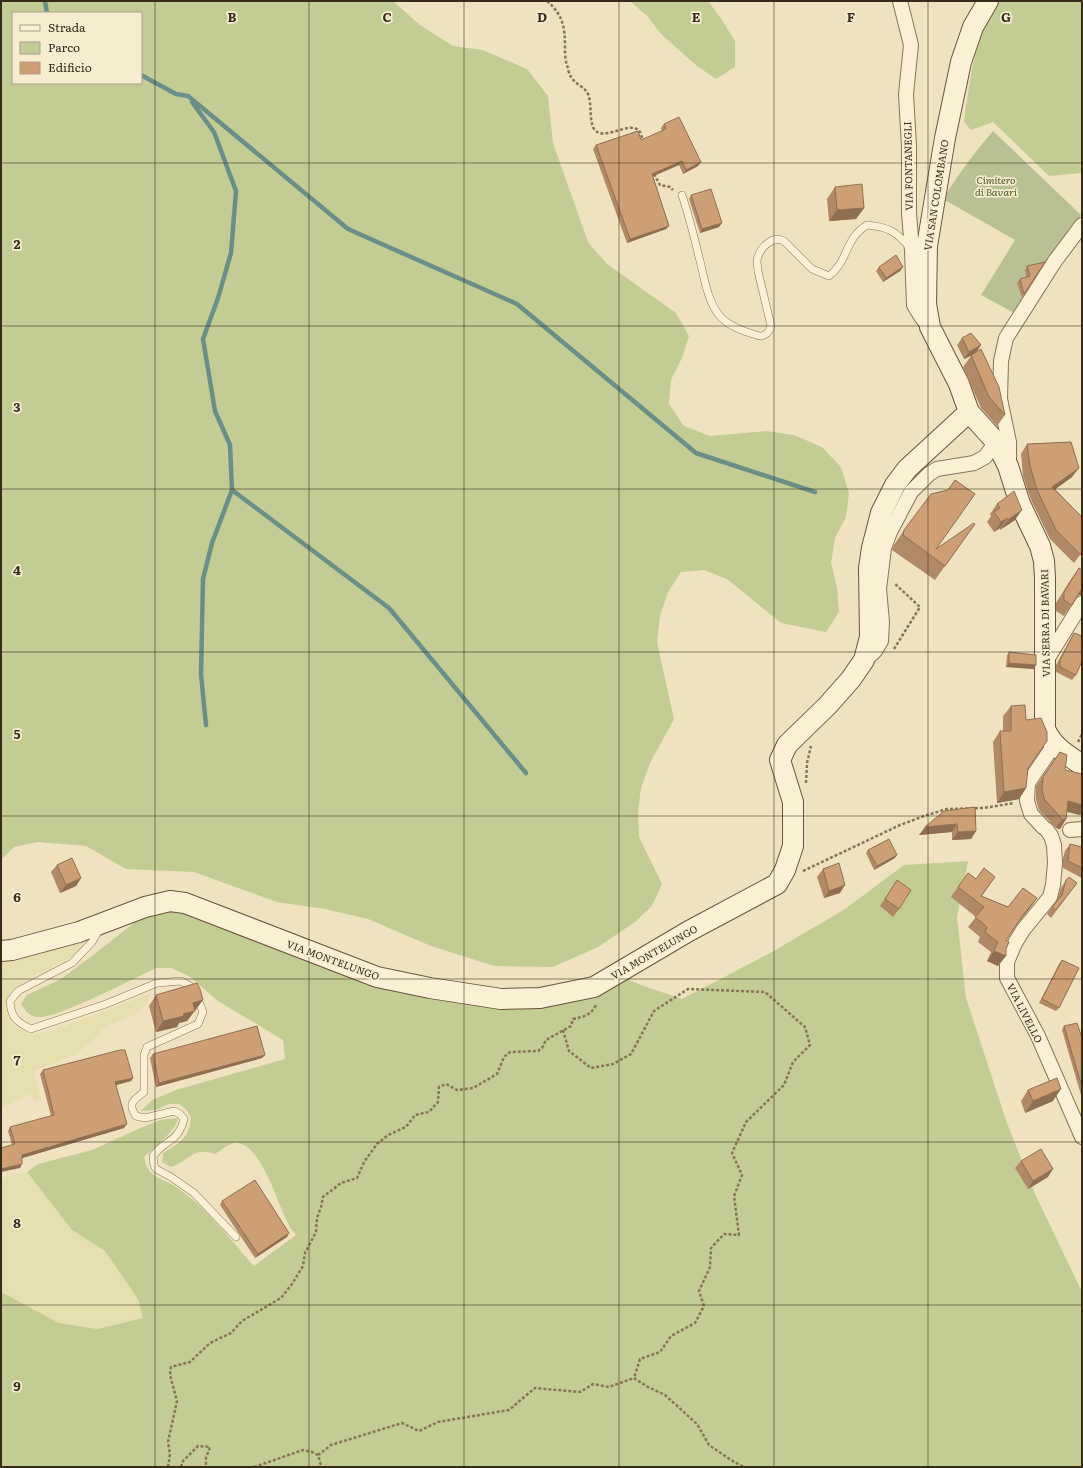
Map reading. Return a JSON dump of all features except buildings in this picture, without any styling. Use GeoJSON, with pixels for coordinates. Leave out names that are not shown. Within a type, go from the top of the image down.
{"type":"FeatureCollection","features":[{"type":"Feature","properties":{"kind":"street","name":"VIA FONTANEGLI"},"geometry":{"type":"LineString","coordinates":[[900,1],[911,45],[906,94],[909,146],[909,213],[914,305],[930,327]]}},
{"type":"Feature","properties":{"kind":"street","name":"VIA SAN COLOMBANO"},"geometry":{"type":"LineString","coordinates":[[969,412],[959,384],[930,327],[926,304],[927,246],[944,146],[961,62],[973,27],[988,1]]}},
{"type":"Feature","properties":{"kind":"street"},"geometry":{"type":"LineString","coordinates":[[1008,466],[1009,442],[1000,399],[1001,362],[1006,338],[1055,261],[1082,225]]}},
{"type":"Feature","properties":{"kind":"street","name":"VIA SERRA DI BAVARI"},"geometry":{"type":"LineString","coordinates":[[969,412],[996,442],[1008,466],[1020,504],[1040,546],[1044,561],[1045,578],[1045,729],[1049,739],[1054,745],[1082,765]]}},
{"type":"Feature","properties":{"kind":"street","name":"VIA MONTELUNGO"},"geometry":{"type":"LineString","coordinates":[[1,951],[12,950],[79,932],[145,907],[170,901],[185,903],[377,977],[415,985],[501,999],[540,998],[594,987],[689,931],[777,884],[785,870],[793,846],[793,802],[780,760],[787,745],[828,705],[851,679],[864,660],[870,636],[869,568],[872,548],[881,513],[895,485],[907,469],[969,412]]}},
{"type":"Feature","properties":{"kind":"street"},"geometry":{"type":"LineString","coordinates":[[864,660],[875,651],[881,641],[882,622],[879,589],[884,548],[890,532],[911,492],[929,474],[937,469],[974,463],[985,457],[996,442]]}},
{"type":"Feature","properties":{"kind":"street"},"geometry":{"type":"LineString","coordinates":[[1046,661],[1082,603]]}},
{"type":"Feature","properties":{"kind":"street"},"geometry":{"type":"LineString","coordinates":[[1027,801],[1028,783],[1054,745]]}},
{"type":"Feature","properties":{"kind":"street","name":"VIA LIVELLO"},"geometry":{"type":"LineString","coordinates":[[1027,801],[1031,814],[1043,827],[1048,830],[1054,845],[1055,863],[1053,885],[1050,897],[1015,943],[1007,962],[1007,978],[1038,1036],[1082,1136]]}},
{"type":"Feature","properties":{"kind":"lane"},"geometry":{"type":"LineString","coordinates":[[682,195],[690,217],[708,293],[719,315],[736,329],[759,336],[764,336],[770,331],[772,326],[758,271],[757,261],[764,248],[774,239],[779,238],[784,241],[812,268],[829,276],[836,270],[854,236],[860,229],[867,225],[890,229],[901,237],[912,251]]}},
{"type":"Feature","properties":{"kind":"lane"},"geometry":{"type":"LineString","coordinates":[[103,923],[92,942],[72,963],[18,991],[10,1001],[11,1013],[20,1024],[31,1029],[106,1004],[156,983],[181,981],[190,986],[196,994],[203,1012],[198,1024],[147,1047],[144,1055],[144,1092],[132,1102],[131,1107],[136,1116],[145,1118],[174,1111],[180,1114],[184,1119],[180,1132],[156,1152],[153,1156],[154,1165],[156,1169],[171,1177],[194,1193],[236,1237]]}},
{"type":"Feature","properties":{"kind":"path"},"geometry":{"type":"LineString","coordinates":[[547,1],[557,12],[564,25],[566,64],[570,76],[585,89],[588,95],[593,128],[597,132],[603,134],[635,128],[640,132],[645,145]]}},
{"type":"Feature","properties":{"kind":"path"},"geometry":{"type":"LineString","coordinates":[[654,172],[660,185],[670,187],[682,195]]}},
{"type":"Feature","properties":{"kind":"path"},"geometry":{"type":"LineString","coordinates":[[882,572],[920,607],[892,652]]}},
{"type":"Feature","properties":{"kind":"path"},"geometry":{"type":"LineString","coordinates":[[806,787],[807,763],[812,744]]}},
{"type":"Feature","properties":{"kind":"path"},"geometry":{"type":"LineString","coordinates":[[800,872],[900,825],[924,816],[947,809],[984,808],[1027,801]]}},
{"type":"Feature","properties":{"kind":"path"},"geometry":{"type":"LineString","coordinates":[[168,1467],[170,1454],[168,1442],[178,1401],[170,1375],[171,1367],[190,1362],[210,1343],[231,1333],[242,1321],[280,1298],[304,1266],[305,1253],[316,1232],[316,1218],[324,1197],[341,1183],[357,1178],[364,1162],[377,1144],[388,1135],[406,1127],[415,1115],[429,1112],[438,1102],[438,1087],[446,1084],[457,1090],[473,1088],[497,1074],[504,1057],[510,1052],[538,1051],[542,1048],[546,1040],[571,1026],[573,1019],[586,1017],[594,1010],[598,999],[594,987]]}},
{"type":"Feature","properties":{"kind":"path"},"geometry":{"type":"LineString","coordinates":[[563,1030],[569,1051],[591,1068],[613,1064],[631,1054],[654,1011],[688,989],[765,992],[805,1027],[810,1045],[793,1062],[784,1085],[746,1122],[732,1153],[742,1175],[734,1196],[739,1235],[724,1234],[711,1248],[710,1267],[699,1291],[704,1306],[695,1323],[671,1336],[660,1352],[640,1359],[634,1378]]}},
{"type":"Feature","properties":{"kind":"path"},"geometry":{"type":"LineString","coordinates":[[318,1455],[331,1445],[402,1423],[419,1431],[438,1422],[509,1410],[535,1388],[580,1392],[592,1384],[609,1387],[634,1378]]}},
{"type":"Feature","properties":{"kind":"path"},"geometry":{"type":"LineString","coordinates":[[634,1378],[665,1395],[697,1424],[709,1445],[744,1467]]}},
{"type":"Feature","properties":{"kind":"path"},"geometry":{"type":"LineString","coordinates":[[181,1467],[183,1462],[198,1446],[210,1447],[206,1458],[206,1467]]}},
{"type":"Feature","properties":{"kind":"path"},"geometry":{"type":"LineString","coordinates":[[254,1467],[303,1450],[318,1455],[321,1465],[320,1467]]}},
{"type":"Feature","properties":{"kind":"shaded area"},"geometry":{"type":"Polygon","coordinates":[[[79,940],[83,942],[83,947],[71,958],[23,981],[11,991],[5,1004],[11,1023],[20,1030],[34,1034],[52,1031],[149,994],[148,1002],[135,1015],[106,1026],[92,1041],[76,1054],[34,1071],[41,1099],[36,1101],[29,1094],[1,1109],[1,960],[79,940]]]}},
{"type":"Feature","properties":{"kind":"shaded area"},"geometry":{"type":"Polygon","coordinates":[[[27,1172],[72,1230],[105,1251],[138,1299],[143,1318],[97,1329],[59,1323],[1,1292],[1,1178],[27,1172]]]}},
{"type":"Feature","properties":{"kind":"green space"},"geometry":{"type":"Polygon","coordinates":[[[1,1],[393,1],[420,25],[453,46],[483,50],[527,69],[548,96],[553,143],[588,242],[607,264],[676,313],[689,336],[682,358],[671,380],[669,404],[684,426],[710,436],[766,431],[794,435],[822,447],[841,467],[849,493],[846,517],[835,538],[831,563],[837,587],[839,612],[826,632],[781,623],[727,579],[704,570],[681,572],[668,592],[660,616],[657,642],[674,719],[650,763],[641,788],[638,812],[639,837],[662,884],[652,906],[635,922],[598,947],[553,967],[494,966],[431,946],[368,919],[325,909],[277,902],[194,872],[126,869],[86,846],[38,842],[14,847],[1,860],[1,1]]]}},
{"type":"Feature","properties":{"kind":"green space"},"geometry":{"type":"Polygon","coordinates":[[[630,1],[708,1],[735,41],[735,67],[716,79],[697,66],[662,35],[647,16],[630,1]]]}},
{"type":"Feature","properties":{"kind":"green space"},"geometry":{"type":"Polygon","coordinates":[[[998,1],[1082,1],[1082,173],[1049,176],[993,122],[971,130],[964,122],[971,75],[978,44],[983,30],[998,1]]]}},
{"type":"Feature","properties":{"kind":"green space","name":"Cimitero di Bavari"},"geometry":{"type":"Polygon","coordinates":[[[993,131],[1081,215],[1053,257],[1018,315],[981,295],[1015,240],[943,199],[966,164],[993,131]]]}},
{"type":"Feature","properties":{"kind":"green space"},"geometry":{"type":"Polygon","coordinates":[[[968,861],[957,917],[966,998],[1007,1123],[1036,1196],[1082,1292],[1082,1467],[1,1467],[1,1292],[59,1323],[97,1329],[143,1318],[138,1299],[105,1251],[72,1230],[27,1172],[38,1164],[92,1150],[160,1120],[178,1118],[169,1134],[144,1157],[152,1174],[176,1187],[207,1213],[254,1266],[296,1235],[288,1223],[260,1161],[252,1151],[243,1145],[234,1143],[215,1154],[208,1152],[196,1153],[171,1167],[162,1162],[163,1153],[179,1143],[186,1135],[190,1126],[191,1117],[186,1109],[179,1104],[169,1104],[156,1110],[141,1111],[152,1100],[176,1090],[285,1059],[283,1040],[218,1001],[189,976],[171,968],[156,968],[76,1006],[46,1016],[31,1016],[21,1004],[27,995],[61,979],[145,914],[170,907],[334,972],[436,999],[503,1007],[626,978],[638,984],[682,999],[772,952],[845,909],[904,865],[968,861]]]}},
{"type":"Feature","properties":{"kind":"waterway"},"geometry":{"type":"LineString","coordinates":[[45,1],[47,12]]}},
{"type":"Feature","properties":{"kind":"waterway"},"geometry":{"type":"LineString","coordinates":[[142,76],[176,94],[188,96],[348,229],[517,304],[696,453],[815,492]]}},
{"type":"Feature","properties":{"kind":"waterway"},"geometry":{"type":"LineString","coordinates":[[192,102],[214,132],[236,191],[231,253],[218,298],[203,339],[215,411],[230,445],[232,490],[212,543],[203,579],[201,674],[206,725]]}},
{"type":"Feature","properties":{"kind":"waterway"},"geometry":{"type":"LineString","coordinates":[[232,490],[389,608],[526,773]]}}]}
